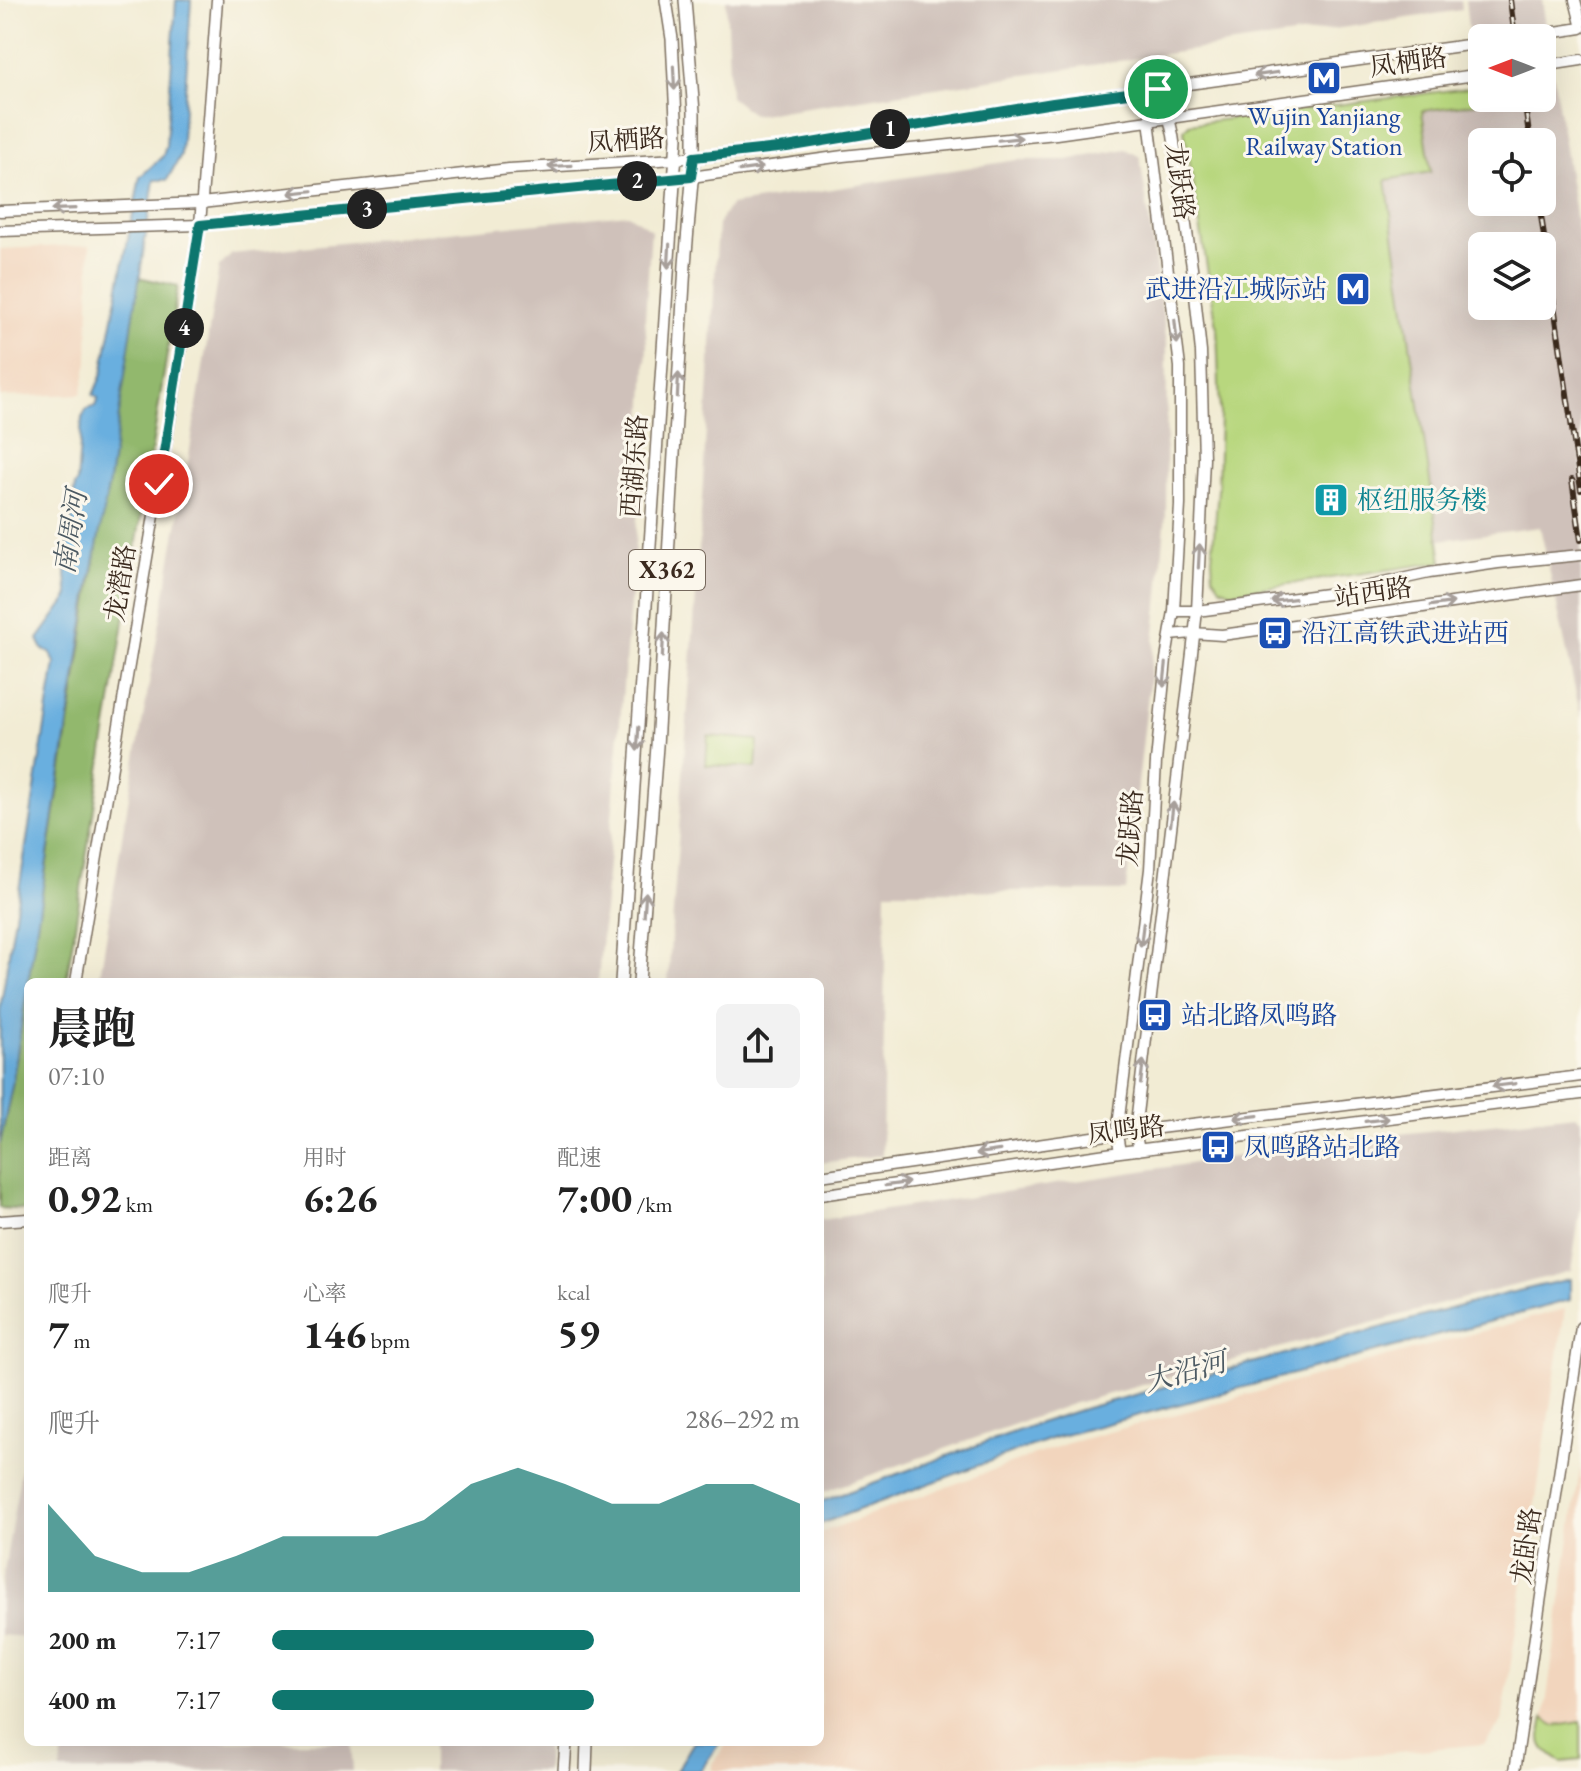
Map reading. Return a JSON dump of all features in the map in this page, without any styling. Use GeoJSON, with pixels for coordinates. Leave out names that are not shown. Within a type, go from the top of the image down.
{"type":"FeatureCollection","features":[{"type":"Feature","properties":{"kind":"main road","name":"西湖东路"},"geometry":{"type":"LineString","coordinates":[[621,978],[677,138],[672,39],[666,0]]}},
{"type":"Feature","properties":{"kind":"main road","name":"西湖东路"},"geometry":{"type":"LineString","coordinates":[[639,978],[694,157],[694,112],[685,0]]}},
{"type":"Feature","properties":{"kind":"main road"},"geometry":{"type":"LineString","coordinates":[[564,1771],[566,1746]]}},
{"type":"Feature","properties":{"kind":"main road"},"geometry":{"type":"LineString","coordinates":[[586,1771],[587,1746]]}},
{"type":"Feature","properties":{"kind":"street","name":"龙潜路"},"geometry":{"type":"LineString","coordinates":[[77,978],[200,225],[217,0]]}},
{"type":"Feature","properties":{"kind":"street"},"geometry":{"type":"LineString","coordinates":[[1556,31],[1581,26],[1575,0]]}},
{"type":"Feature","properties":{"kind":"street","name":"凤栖路"},"geometry":{"type":"LineString","coordinates":[[0,211],[201,203],[509,169],[676,159],[787,147],[1053,103],[1468,45]]}},
{"type":"Feature","properties":{"kind":"street"},"geometry":{"type":"LineString","coordinates":[[1556,64],[1581,60]]}},
{"type":"Feature","properties":{"kind":"street","name":"凤栖路"},"geometry":{"type":"LineString","coordinates":[[0,231],[200,225],[691,177],[843,156],[1056,134],[1468,76]]}},
{"type":"Feature","properties":{"kind":"street","name":"龙跃路"},"geometry":{"type":"LineString","coordinates":[[1139,1150],[1135,1131],[1197,611],[1204,459],[1201,352],[1192,267],[1169,118],[1158,89]]}},
{"type":"Feature","properties":{"kind":"street","name":"龙跃路"},"geometry":{"type":"LineString","coordinates":[[1120,1152],[1117,1134],[1150,869],[1156,762],[1174,611],[1180,505],[1180,367],[1149,120],[1158,89]]}},
{"type":"Feature","properties":{"kind":"street","name":"站西路"},"geometry":{"type":"LineString","coordinates":[[1174,611],[1197,611],[1342,592],[1429,573],[1581,555]]}},
{"type":"Feature","properties":{"kind":"street","name":"站西路"},"geometry":{"type":"LineString","coordinates":[[1170,635],[1222,635],[1581,585]]}},
{"type":"Feature","properties":{"kind":"street","name":"凤鸣路"},"geometry":{"type":"LineString","coordinates":[[824,1175],[1135,1131],[1581,1076]]}},
{"type":"Feature","properties":{"kind":"street","name":"凤鸣路"},"geometry":{"type":"LineString","coordinates":[[824,1194],[1120,1152],[1581,1094]]}},
{"type":"Feature","properties":{"kind":"street"},"geometry":{"type":"LineString","coordinates":[[0,1221],[24,1219]]}},
{"type":"Feature","properties":{"kind":"street","name":"龙卧路"},"geometry":{"type":"LineString","coordinates":[[1515,1771],[1581,1327]]}},
{"type":"Feature","properties":{"kind":"shaded area"},"geometry":{"type":"Polygon","coordinates":[[[726,0],[1461,0],[1462,10],[754,115],[730,97],[726,0]]]}},
{"type":"Feature","properties":{"kind":"shaded area"},"geometry":{"type":"Polygon","coordinates":[[[1465,0],[1542,0],[1546,24],[1468,24],[1468,28],[1465,0]]]}},
{"type":"Feature","properties":{"kind":"shaded area"},"geometry":{"type":"Polygon","coordinates":[[[1556,91],[1581,253],[1581,717],[1540,527],[1440,540],[1386,179],[1431,172],[1422,111],[1468,103],[1468,112],[1556,112],[1556,91]]]}},
{"type":"Feature","properties":{"kind":"shaded area"},"geometry":{"type":"Polygon","coordinates":[[[1126,149],[1140,157],[1167,343],[1166,513],[1126,891],[886,891],[882,1155],[824,1162],[824,978],[668,978],[698,567],[718,224],[730,205],[1017,160],[1067,160],[1126,149]]]}},
{"type":"Feature","properties":{"kind":"shaded area"},"geometry":{"type":"Polygon","coordinates":[[[628,214],[651,230],[639,498],[598,978],[100,978],[219,267],[232,254],[628,214]]]}},
{"type":"Feature","properties":{"kind":"shaded area"},"geometry":{"type":"Polygon","coordinates":[[[90,245],[88,362],[81,394],[0,397],[0,249],[90,245]]]}},
{"type":"Feature","properties":{"kind":"shaded area"},"geometry":{"type":"Polygon","coordinates":[[[1576,1115],[1581,1120],[1581,1205],[1571,1271],[1072,1404],[824,1492],[824,1219],[1344,1140],[1576,1115]]]}},
{"type":"Feature","properties":{"kind":"shaded area"},"geometry":{"type":"Polygon","coordinates":[[[1565,1309],[1502,1721],[1484,1744],[1288,1762],[712,1771],[712,1764],[725,1746],[824,1746],[824,1532],[1065,1444],[1565,1309]]]}},
{"type":"Feature","properties":{"kind":"shaded area"},"geometry":{"type":"Polygon","coordinates":[[[24,1451],[24,1637],[0,1635],[0,1596],[24,1451]]]}},
{"type":"Feature","properties":{"kind":"shaded area"},"geometry":{"type":"Polygon","coordinates":[[[1580,1470],[1581,1722],[1555,1726],[1544,1718],[1580,1470]]]}},
{"type":"Feature","properties":{"kind":"shaded area"},"geometry":{"type":"Polygon","coordinates":[[[63,1746],[351,1746],[353,1771],[61,1771],[63,1746]]]}},
{"type":"Feature","properties":{"kind":"shaded area"},"geometry":{"type":"Polygon","coordinates":[[[432,1746],[546,1746],[546,1771],[432,1771],[432,1746]]]}},
{"type":"Feature","properties":{"kind":"green space"},"geometry":{"type":"Polygon","coordinates":[[[1468,88],[1468,104],[1422,111],[1431,172],[1386,180],[1442,562],[1232,592],[1220,587],[1213,576],[1220,413],[1217,327],[1184,130],[1189,124],[1468,88]]]}},
{"type":"Feature","properties":{"kind":"green space"},"geometry":{"type":"Polygon","coordinates":[[[138,277],[178,286],[67,978],[29,978],[138,277]]]}},
{"type":"Feature","properties":{"kind":"green space"},"geometry":{"type":"Polygon","coordinates":[[[708,736],[758,740],[756,768],[706,765],[708,736]]]}},
{"type":"Feature","properties":{"kind":"green space"},"geometry":{"type":"Polygon","coordinates":[[[24,1010],[24,1210],[0,1208],[0,1144],[24,1010]]]}},
{"type":"Feature","properties":{"kind":"green space"},"geometry":{"type":"Polygon","coordinates":[[[1544,1718],[1555,1726],[1581,1722],[1581,1760],[1561,1762],[1544,1749],[1541,1739],[1544,1718]]]}},
{"type":"Feature","properties":{"kind":"water"},"geometry":{"type":"Polygon","coordinates":[[[176,0],[191,0],[181,155],[167,180],[154,180],[109,482],[89,590],[29,978],[24,978],[24,1009],[0,1144],[0,1010],[55,663],[38,639],[69,596],[67,545],[77,540],[71,517],[82,418],[86,410],[98,401],[93,395],[102,374],[140,177],[163,156],[176,0]]]}},
{"type":"Feature","properties":{"kind":"water"},"geometry":{"type":"Polygon","coordinates":[[[1570,1279],[1570,1300],[1053,1438],[824,1523],[824,1501],[1039,1423],[1505,1294],[1570,1279]]]}},
{"type":"Feature","properties":{"kind":"water"},"geometry":{"type":"Polygon","coordinates":[[[692,1746],[717,1746],[700,1771],[676,1771],[692,1746]]]}},
{"type":"Feature","properties":{"kind":"railway"},"geometry":{"type":"LineString","coordinates":[[1510,0],[1513,24]]}},
{"type":"Feature","properties":{"kind":"railway"},"geometry":{"type":"LineString","coordinates":[[1526,112],[1528,128]]}},
{"type":"Feature","properties":{"kind":"railway"},"geometry":{"type":"LineString","coordinates":[[1541,216],[1581,490]]}},
{"type":"Feature","properties":{"kind":"railway"},"geometry":{"type":"LineString","coordinates":[[1572,480],[1581,540]]}},
{"type":"Feature","properties":{"kind":"place","name":"Wujin Yanjiang Railway Station"},"geometry":{"type":"Point","coordinates":[1324,78]}},
{"type":"Feature","properties":{"kind":"place","name":"武进沿江城际站"},"geometry":{"type":"Point","coordinates":[1353,289]}},
{"type":"Feature","properties":{"kind":"place","name":"枢纽服务楼"},"geometry":{"type":"Point","coordinates":[1331,500]}},
{"type":"Feature","properties":{"kind":"place","name":"沿江高铁武进站西"},"geometry":{"type":"Point","coordinates":[1275,633]}},
{"type":"Feature","properties":{"kind":"place","name":"站北路凤鸣路"},"geometry":{"type":"Point","coordinates":[1155,1015]}},
{"type":"Feature","properties":{"kind":"place","name":"凤鸣路站北路"},"geometry":{"type":"Point","coordinates":[1218,1147]}},
{"type":"Feature","properties":{"kind":"route"},"geometry":{"type":"LineString","coordinates":[[159,484],[200,225],[691,177],[694,157],[787,147],[1158,89]]}},
{"type":"Feature","properties":{"kind":"water label","name":"南周河"},"geometry":{"type":"Point","coordinates":[70,532]}},
{"type":"Feature","properties":{"kind":"water label","name":"大沿河"},"geometry":{"type":"Point","coordinates":[1185,1371]}}]}
